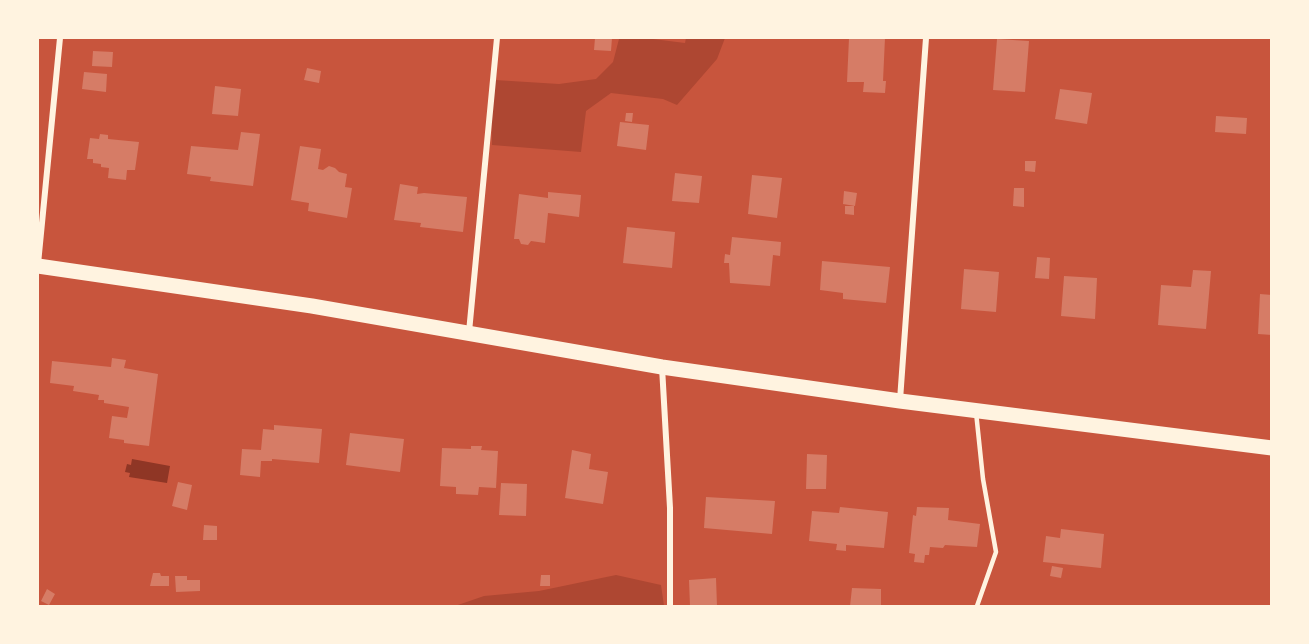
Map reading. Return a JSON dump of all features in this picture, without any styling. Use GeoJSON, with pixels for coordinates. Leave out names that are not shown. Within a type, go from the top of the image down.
{"type":"FeatureCollection","features":[{"type":"Feature","properties":{"kind":"main road"},"geometry":{"type":"LineString","coordinates":[[38,265],[312,306],[662,367],[900,401],[1272,448]]}},
{"type":"Feature","properties":{"kind":"street"},"geometry":{"type":"LineString","coordinates":[[38,265],[60,38]]}},
{"type":"Feature","properties":{"kind":"street"},"geometry":{"type":"LineString","coordinates":[[469,333],[497,38]]}},
{"type":"Feature","properties":{"kind":"street"},"geometry":{"type":"LineString","coordinates":[[900,401],[926,38]]}},
{"type":"Feature","properties":{"kind":"street"},"geometry":{"type":"LineString","coordinates":[[662,367],[670,508],[670,606]]}},
{"type":"Feature","properties":{"kind":"lane"},"geometry":{"type":"LineString","coordinates":[[975,410],[983,479],[996,552],[977,606]]}},
{"type":"Feature","properties":{"kind":"shaded area"},"geometry":{"type":"Polygon","coordinates":[[[645,38],[685,43],[686,38],[725,38],[717,59],[677,105],[663,99],[611,93],[586,111],[581,152],[492,145],[491,94],[495,80],[559,84],[596,79],[613,62],[619,39],[645,38]]]}},
{"type":"Feature","properties":{"kind":"shaded area"},"geometry":{"type":"Polygon","coordinates":[[[132,459],[170,466],[167,483],[129,477],[130,473],[125,472],[127,464],[131,465],[132,459]]]}},
{"type":"Feature","properties":{"kind":"shaded area"},"geometry":{"type":"Polygon","coordinates":[[[616,575],[661,585],[664,606],[455,606],[484,596],[539,591],[616,575]]]}},
{"type":"Feature","properties":{"kind":"building"},"geometry":{"type":"Polygon","coordinates":[[[595,38],[612,38],[611,51],[594,50],[595,38]]]}},
{"type":"Feature","properties":{"kind":"building"},"geometry":{"type":"Polygon","coordinates":[[[849,38],[885,38],[883,81],[886,81],[885,93],[863,92],[864,82],[847,82],[849,38]]]}},
{"type":"Feature","properties":{"kind":"building"},"geometry":{"type":"Polygon","coordinates":[[[997,39],[1029,41],[1025,92],[993,90],[997,39]]]}},
{"type":"Feature","properties":{"kind":"building"},"geometry":{"type":"Polygon","coordinates":[[[93,51],[113,52],[112,67],[92,66],[93,51]]]}},
{"type":"Feature","properties":{"kind":"building"},"geometry":{"type":"Polygon","coordinates":[[[307,68],[321,71],[319,83],[304,80],[307,68]]]}},
{"type":"Feature","properties":{"kind":"building"},"geometry":{"type":"Polygon","coordinates":[[[84,72],[107,74],[106,92],[82,89],[84,72]]]}},
{"type":"Feature","properties":{"kind":"building"},"geometry":{"type":"Polygon","coordinates":[[[215,86],[241,89],[238,116],[212,114],[215,86]]]}},
{"type":"Feature","properties":{"kind":"building"},"geometry":{"type":"Polygon","coordinates":[[[1060,89],[1092,93],[1087,124],[1055,119],[1060,89]]]}},
{"type":"Feature","properties":{"kind":"building"},"geometry":{"type":"Polygon","coordinates":[[[626,113],[633,113],[632,122],[625,121],[626,113]]]}},
{"type":"Feature","properties":{"kind":"building"},"geometry":{"type":"Polygon","coordinates":[[[1216,116],[1247,118],[1246,134],[1215,132],[1216,116]]]}},
{"type":"Feature","properties":{"kind":"building"},"geometry":{"type":"Polygon","coordinates":[[[620,122],[649,125],[646,150],[617,146],[620,122]]]}},
{"type":"Feature","properties":{"kind":"building"},"geometry":{"type":"Polygon","coordinates":[[[241,132],[260,134],[253,186],[210,181],[211,177],[187,174],[191,146],[238,150],[241,132]]]}},
{"type":"Feature","properties":{"kind":"building"},"geometry":{"type":"Polygon","coordinates":[[[100,134],[108,135],[108,139],[139,142],[135,170],[127,170],[126,180],[108,178],[109,168],[93,163],[93,159],[87,159],[90,138],[99,139],[100,134]]]}},
{"type":"Feature","properties":{"kind":"building"},"geometry":{"type":"Polygon","coordinates":[[[300,146],[321,149],[318,169],[323,170],[329,166],[347,174],[345,187],[352,188],[347,218],[308,211],[309,203],[291,200],[300,146]]]}},
{"type":"Feature","properties":{"kind":"building"},"geometry":{"type":"Polygon","coordinates":[[[1025,161],[1036,161],[1035,172],[1025,171],[1025,161]]]}},
{"type":"Feature","properties":{"kind":"building"},"geometry":{"type":"Polygon","coordinates":[[[675,173],[702,176],[699,203],[672,201],[675,173]]]}},
{"type":"Feature","properties":{"kind":"building"},"geometry":{"type":"Polygon","coordinates":[[[752,175],[782,178],[777,218],[748,214],[752,175]]]}},
{"type":"Feature","properties":{"kind":"building"},"geometry":{"type":"Polygon","coordinates":[[[400,184],[418,187],[417,194],[467,197],[463,232],[420,227],[421,223],[394,220],[400,184]]]}},
{"type":"Feature","properties":{"kind":"building"},"geometry":{"type":"Polygon","coordinates":[[[1014,188],[1024,188],[1024,207],[1013,206],[1014,188]]]}},
{"type":"Feature","properties":{"kind":"building"},"geometry":{"type":"Polygon","coordinates":[[[844,191],[857,193],[855,206],[843,204],[844,191]]]}},
{"type":"Feature","properties":{"kind":"building"},"geometry":{"type":"Polygon","coordinates":[[[548,192],[581,195],[579,217],[548,213],[545,243],[531,241],[528,245],[521,244],[519,239],[514,239],[519,194],[548,198],[548,192]]]}},
{"type":"Feature","properties":{"kind":"building"},"geometry":{"type":"Polygon","coordinates":[[[845,206],[854,206],[854,215],[845,214],[845,206]]]}},
{"type":"Feature","properties":{"kind":"building"},"geometry":{"type":"Polygon","coordinates":[[[627,227],[675,232],[672,268],[623,263],[627,227]]]}},
{"type":"Feature","properties":{"kind":"building"},"geometry":{"type":"Polygon","coordinates":[[[732,237],[781,242],[780,256],[773,255],[770,286],[730,283],[729,263],[724,263],[725,254],[730,255],[732,237]]]}},
{"type":"Feature","properties":{"kind":"building"},"geometry":{"type":"Polygon","coordinates":[[[1037,257],[1050,258],[1049,279],[1035,278],[1037,257]]]}},
{"type":"Feature","properties":{"kind":"building"},"geometry":{"type":"Polygon","coordinates":[[[822,261],[890,267],[886,303],[843,299],[843,293],[820,290],[822,261]]]}},
{"type":"Feature","properties":{"kind":"building"},"geometry":{"type":"Polygon","coordinates":[[[964,269],[999,272],[996,312],[961,309],[964,269]]]}},
{"type":"Feature","properties":{"kind":"building"},"geometry":{"type":"Polygon","coordinates":[[[1193,270],[1211,271],[1206,329],[1158,325],[1161,285],[1191,287],[1193,270]]]}},
{"type":"Feature","properties":{"kind":"building"},"geometry":{"type":"Polygon","coordinates":[[[1064,276],[1097,278],[1095,319],[1061,316],[1064,276]]]}},
{"type":"Feature","properties":{"kind":"building"},"geometry":{"type":"Polygon","coordinates":[[[1260,294],[1272,295],[1272,335],[1258,334],[1260,294]]]}},
{"type":"Feature","properties":{"kind":"building"},"geometry":{"type":"Polygon","coordinates":[[[112,358],[126,360],[124,368],[158,374],[149,446],[124,443],[124,440],[109,438],[112,416],[127,418],[129,407],[104,403],[104,400],[98,400],[99,395],[73,391],[74,386],[50,383],[52,361],[111,367],[112,358]]]}},
{"type":"Feature","properties":{"kind":"building"},"geometry":{"type":"Polygon","coordinates":[[[274,425],[322,429],[319,463],[272,459],[272,461],[261,461],[260,477],[240,475],[242,449],[261,450],[263,429],[274,430],[274,425]]]}},
{"type":"Feature","properties":{"kind":"building"},"geometry":{"type":"Polygon","coordinates":[[[350,433],[404,439],[400,472],[346,465],[350,433]]]}},
{"type":"Feature","properties":{"kind":"building"},"geometry":{"type":"Polygon","coordinates":[[[471,446],[482,446],[481,450],[498,451],[496,488],[479,487],[478,495],[456,494],[456,487],[440,486],[442,448],[471,449],[471,446]]]}},
{"type":"Feature","properties":{"kind":"building"},"geometry":{"type":"Polygon","coordinates":[[[572,450],[591,454],[589,469],[608,472],[603,504],[565,498],[572,450]]]}},
{"type":"Feature","properties":{"kind":"building"},"geometry":{"type":"Polygon","coordinates":[[[807,454],[827,455],[826,489],[806,489],[807,454]]]}},
{"type":"Feature","properties":{"kind":"building"},"geometry":{"type":"Polygon","coordinates":[[[178,482],[192,485],[187,510],[172,506],[178,482]]]}},
{"type":"Feature","properties":{"kind":"building"},"geometry":{"type":"Polygon","coordinates":[[[501,483],[527,484],[526,516],[499,515],[501,483]]]}},
{"type":"Feature","properties":{"kind":"building"},"geometry":{"type":"Polygon","coordinates":[[[706,497],[775,501],[772,534],[704,528],[706,497]]]}},
{"type":"Feature","properties":{"kind":"building"},"geometry":{"type":"Polygon","coordinates":[[[840,507],[888,512],[884,548],[846,545],[846,551],[836,550],[837,544],[809,541],[812,511],[839,513],[840,507]]]}},
{"type":"Feature","properties":{"kind":"building"},"geometry":{"type":"Polygon","coordinates":[[[917,507],[949,508],[948,520],[980,524],[977,547],[945,545],[943,548],[930,547],[929,555],[925,555],[924,563],[914,562],[915,554],[909,553],[913,515],[916,516],[917,507]]]}},
{"type":"Feature","properties":{"kind":"building"},"geometry":{"type":"Polygon","coordinates":[[[204,525],[217,526],[217,540],[203,540],[204,525]]]}},
{"type":"Feature","properties":{"kind":"building"},"geometry":{"type":"Polygon","coordinates":[[[1061,529],[1104,534],[1101,568],[1043,562],[1046,536],[1060,538],[1061,529]]]}},
{"type":"Feature","properties":{"kind":"building"},"geometry":{"type":"Polygon","coordinates":[[[1052,566],[1063,568],[1061,578],[1050,576],[1052,566]]]}},
{"type":"Feature","properties":{"kind":"building"},"geometry":{"type":"Polygon","coordinates":[[[153,573],[169,576],[169,586],[150,586],[153,573]]]}},
{"type":"Feature","properties":{"kind":"building"},"geometry":{"type":"Polygon","coordinates":[[[541,575],[550,575],[550,586],[540,586],[541,575]]]}},
{"type":"Feature","properties":{"kind":"building"},"geometry":{"type":"Polygon","coordinates":[[[175,576],[187,576],[187,580],[200,580],[200,591],[176,592],[175,576]]]}},
{"type":"Feature","properties":{"kind":"building"},"geometry":{"type":"Polygon","coordinates":[[[716,578],[717,606],[690,606],[689,580],[716,578]]]}},
{"type":"Feature","properties":{"kind":"building"},"geometry":{"type":"Polygon","coordinates":[[[852,588],[881,589],[881,606],[850,606],[852,588]]]}},
{"type":"Feature","properties":{"kind":"building"},"geometry":{"type":"Polygon","coordinates":[[[47,589],[55,594],[49,605],[41,601],[47,589]]]}}]}
